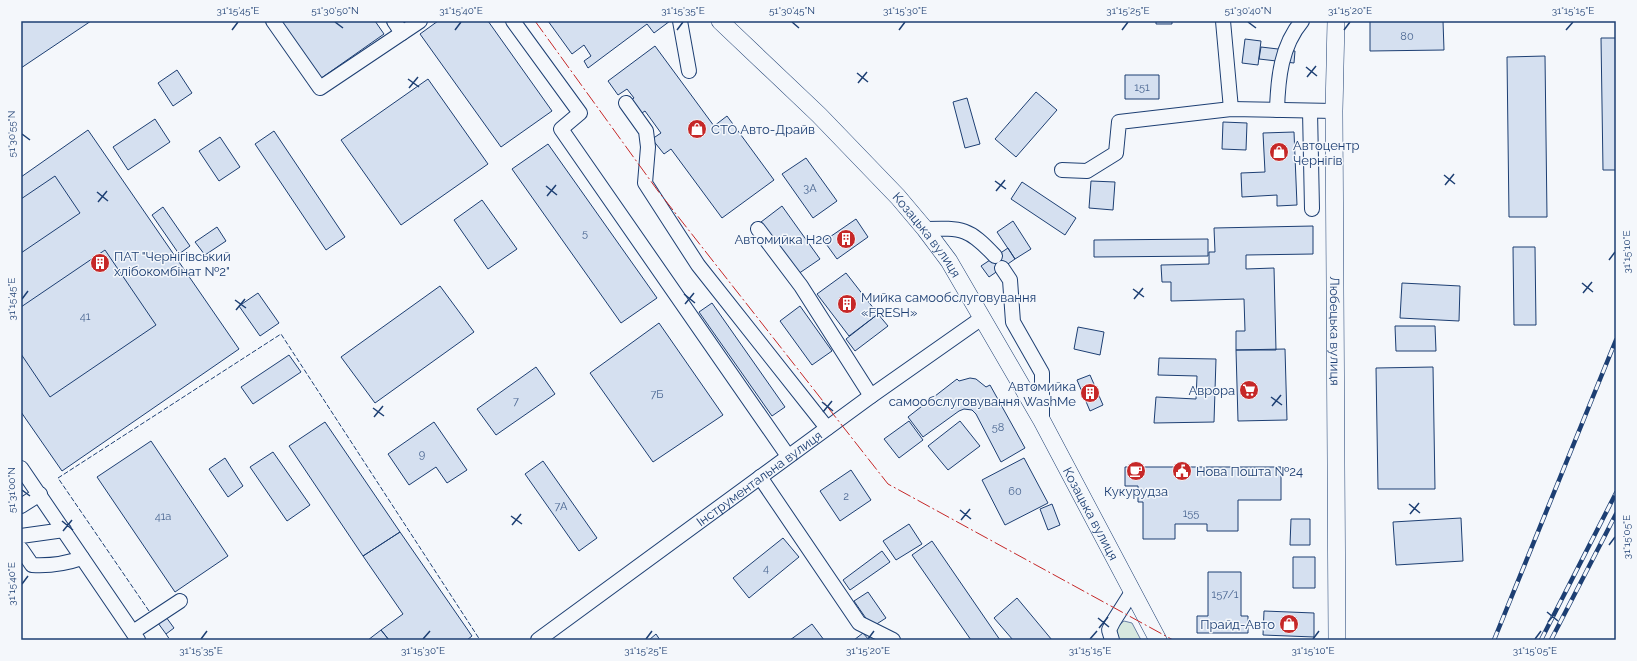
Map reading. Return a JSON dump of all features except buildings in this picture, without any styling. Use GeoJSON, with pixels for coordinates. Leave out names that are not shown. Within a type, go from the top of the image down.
{"type":"FeatureCollection","features":[{"type":"Feature","properties":{"kind":"main road","name":"Козацька вулиця"},"geometry":{"type":"LineString","coordinates":[[720,21],[819,115],[898,197],[949,261],[1042,421],[1158,640]]}},
{"type":"Feature","properties":{"kind":"main road","name":"Любецька вулиця"},"geometry":{"type":"LineString","coordinates":[[1336,21],[1334,111],[1337,640]]}},
{"type":"Feature","properties":{"kind":"street"},"geometry":{"type":"LineString","coordinates":[[273,21],[320,88],[420,21]]}},
{"type":"Feature","properties":{"kind":"street"},"geometry":{"type":"LineString","coordinates":[[394,21],[402,33]]}},
{"type":"Feature","properties":{"kind":"street"},"geometry":{"type":"LineString","coordinates":[[513,21],[580,113],[561,129],[788,456]]}},
{"type":"Feature","properties":{"kind":"street"},"geometry":{"type":"LineString","coordinates":[[680,21],[688,71]]}},
{"type":"Feature","properties":{"kind":"street"},"geometry":{"type":"LineString","coordinates":[[1223,21],[1231,109]]}},
{"type":"Feature","properties":{"kind":"street"},"geometry":{"type":"LineString","coordinates":[[1277,110],[1278,78],[1289,38],[1302,21]]}},
{"type":"Feature","properties":{"kind":"street"},"geometry":{"type":"LineString","coordinates":[[626,103],[646,132],[648,147],[645,183],[698,265],[827,428]]}},
{"type":"Feature","properties":{"kind":"street"},"geometry":{"type":"LineString","coordinates":[[1062,170],[1088,171],[1116,153],[1119,122],[1231,109],[1334,111]]}},
{"type":"Feature","properties":{"kind":"street"},"geometry":{"type":"LineString","coordinates":[[1310,111],[1312,209]]}},
{"type":"Feature","properties":{"kind":"street"},"geometry":{"type":"LineString","coordinates":[[925,229],[949,228],[964,230],[974,235],[999,262],[1010,280],[1013,322],[1042,373],[1042,421]]}},
{"type":"Feature","properties":{"kind":"street"},"geometry":{"type":"LineString","coordinates":[[758,229],[801,286],[871,396]]}},
{"type":"Feature","properties":{"kind":"street","name":"Інструментальна вулиця"},"geometry":{"type":"LineString","coordinates":[[538,640],[788,456],[982,318]]}},
{"type":"Feature","properties":{"kind":"street"},"geometry":{"type":"LineString","coordinates":[[21,468],[135,636],[180,600]]}},
{"type":"Feature","properties":{"kind":"street"},"geometry":{"type":"LineString","coordinates":[[760,477],[859,622],[893,640]]}},
{"type":"Feature","properties":{"kind":"street"},"geometry":{"type":"LineString","coordinates":[[21,506],[40,494]]}},
{"type":"Feature","properties":{"kind":"street"},"geometry":{"type":"LineString","coordinates":[[21,536],[64,530]]}},
{"type":"Feature","properties":{"kind":"street"},"geometry":{"type":"LineString","coordinates":[[21,549],[32,565],[49,566],[72,562],[82,558]]}},
{"type":"Feature","properties":{"kind":"street"},"geometry":{"type":"LineString","coordinates":[[1109,637],[1113,622],[1132,592]]}},
{"type":"Feature","properties":{"kind":"shaded area"},"geometry":{"type":"Polygon","coordinates":[[[1124,621],[1132,623],[1141,640],[1119,640],[1117,629],[1124,621]]]}},
{"type":"Feature","properties":{"kind":"railway"},"geometry":{"type":"LineString","coordinates":[[1494,640],[1616,340]]}},
{"type":"Feature","properties":{"kind":"railway"},"geometry":{"type":"LineString","coordinates":[[1541,640],[1616,493]]}},
{"type":"Feature","properties":{"kind":"railway"},"geometry":{"type":"LineString","coordinates":[[1551,640],[1616,514]]}},
{"type":"Feature","properties":{"kind":"fence"},"geometry":{"type":"LineString","coordinates":[[149,611],[58,478],[281,334],[480,640]]}},
{"type":"Feature","properties":{"kind":"fence"},"geometry":{"type":"LineString","coordinates":[[166,634],[170,640]]}},
{"type":"Feature","properties":{"kind":"power"},"geometry":{"type":"LineString","coordinates":[[535,21],[658,191],[888,484],[1173,640]]}},
{"type":"Feature","properties":{"kind":"place","name":"СТО Авто-Драйв"},"geometry":{"type":"Point","coordinates":[697,129]}},
{"type":"Feature","properties":{"kind":"place","name":"Автоцентр Чернігів"},"geometry":{"type":"Point","coordinates":[1279,152]}},
{"type":"Feature","properties":{"kind":"place","name":"Автомийка H2O"},"geometry":{"type":"Point","coordinates":[846,239]}},
{"type":"Feature","properties":{"kind":"place","name":"ПАТ \"Чернігівський хлібокомбінат №2\""},"geometry":{"type":"Point","coordinates":[100,263]}},
{"type":"Feature","properties":{"kind":"place","name":"Мийка самообслуговування «FRESH»"},"geometry":{"type":"Point","coordinates":[847,304]}},
{"type":"Feature","properties":{"kind":"place","name":"Аврора"},"geometry":{"type":"Point","coordinates":[1249,390]}},
{"type":"Feature","properties":{"kind":"place","name":"Автомийка самообслуговування WashMe"},"geometry":{"type":"Point","coordinates":[1090,393]}},
{"type":"Feature","properties":{"kind":"place","name":"Кукурудза"},"geometry":{"type":"Point","coordinates":[1136,471]}},
{"type":"Feature","properties":{"kind":"place","name":"Нова Пошта №24"},"geometry":{"type":"Point","coordinates":[1182,471]}},
{"type":"Feature","properties":{"kind":"place","name":"Прайд-Авто"},"geometry":{"type":"Point","coordinates":[1289,624]}}]}
